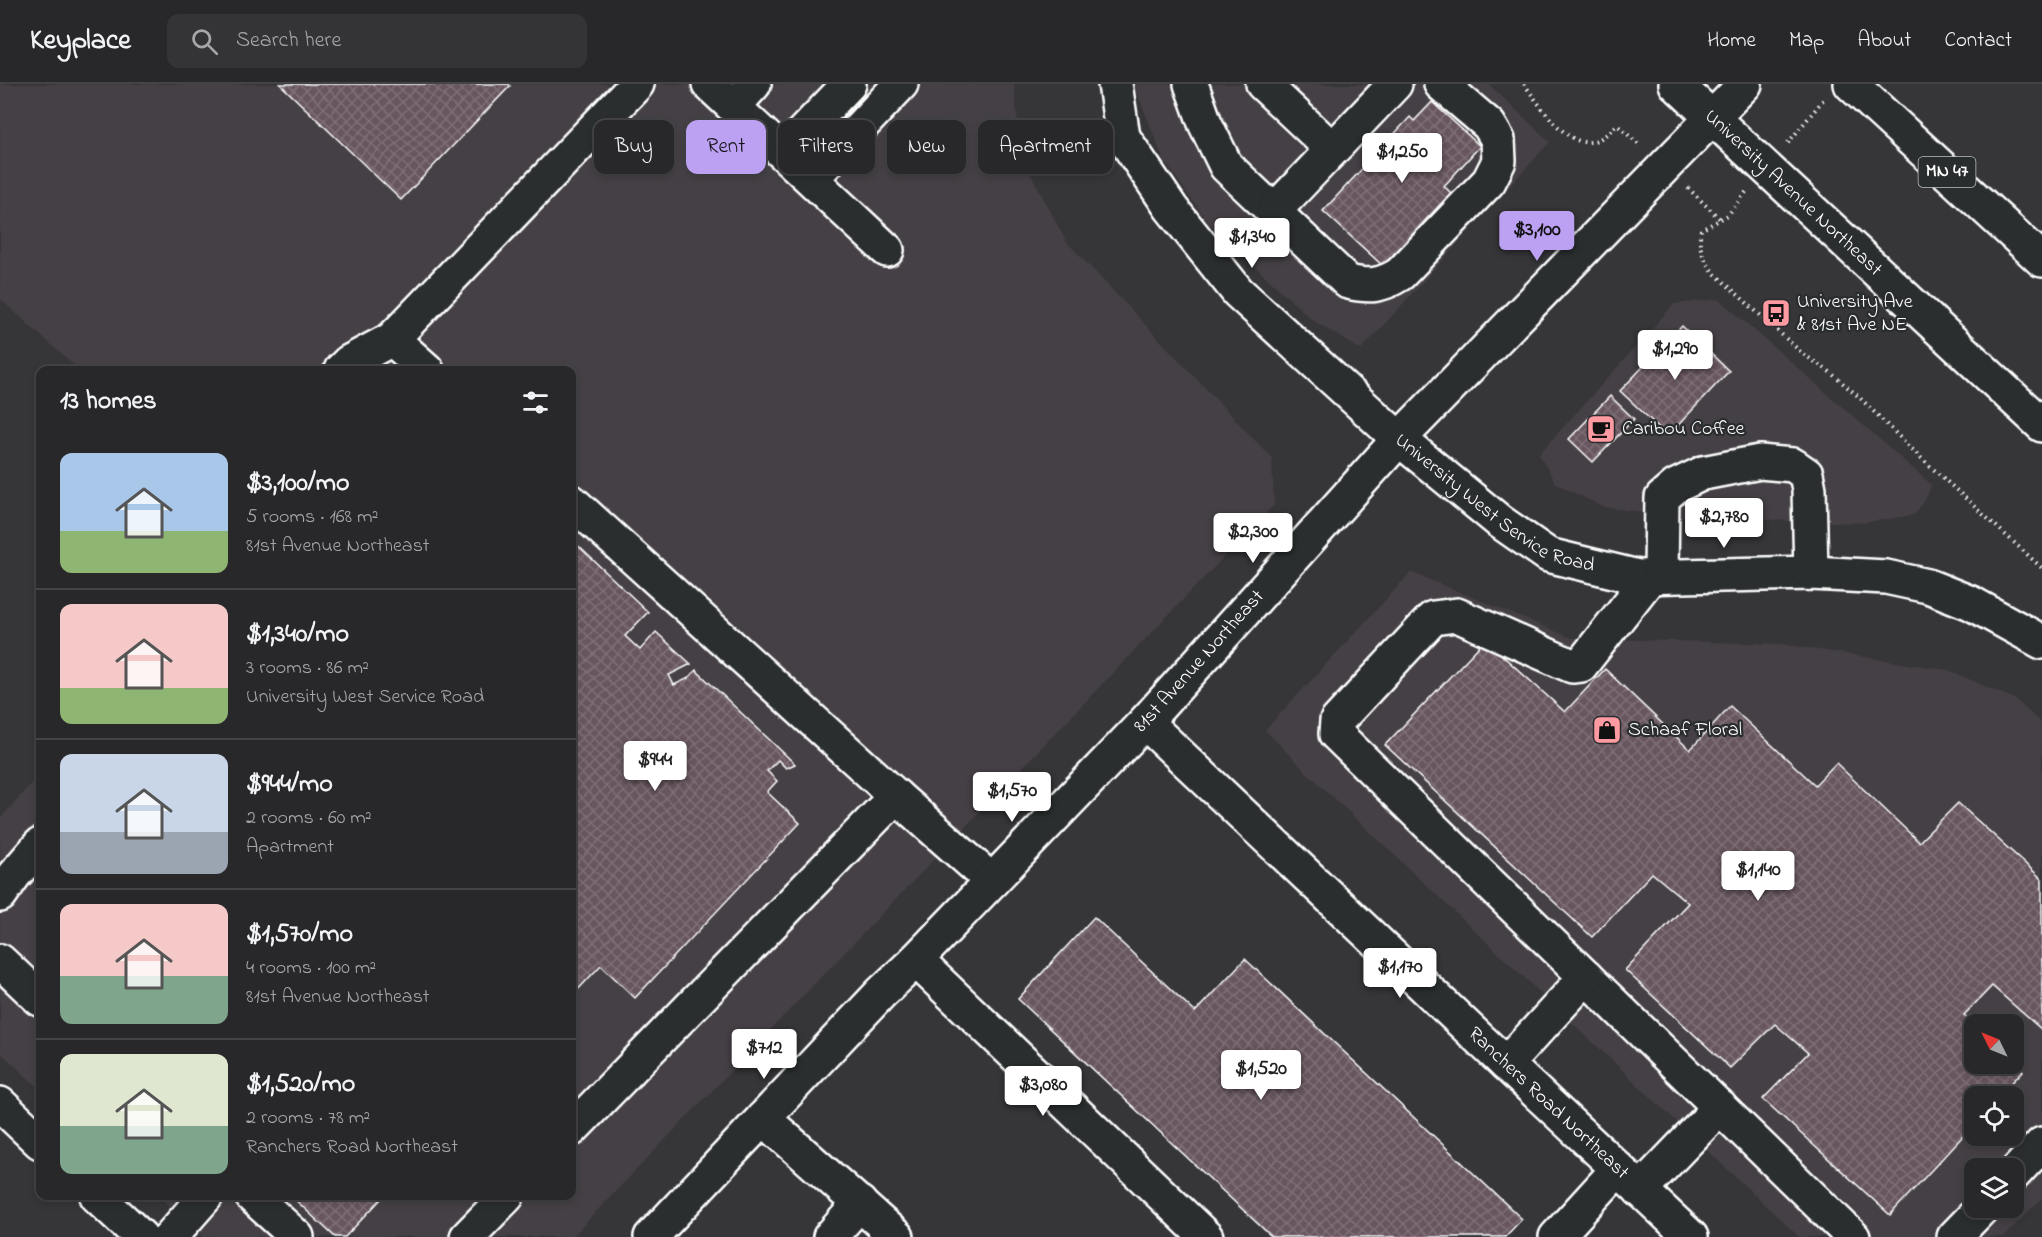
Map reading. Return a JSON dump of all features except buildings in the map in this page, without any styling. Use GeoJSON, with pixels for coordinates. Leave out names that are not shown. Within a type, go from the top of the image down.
{"type":"FeatureCollection","features":[{"type":"Feature","properties":{"kind":"street"},"geometry":{"type":"LineString","coordinates":[[344,366],[392,339],[637,84]]}},
{"type":"Feature","properties":{"kind":"street"},"geometry":{"type":"LineString","coordinates":[[710,84],[747,91],[778,142]]}},
{"type":"Feature","properties":{"kind":"street"},"geometry":{"type":"LineString","coordinates":[[815,120],[849,84]]}},
{"type":"Feature","properties":{"kind":"street"},"geometry":{"type":"LineString","coordinates":[[812,178],[901,84]]}},
{"type":"Feature","properties":{"kind":"street","name":"University West Service Road"},"geometry":{"type":"LineString","coordinates":[[1115,84],[1123,137],[1171,208],[1238,292],[1399,439],[1499,521],[1548,555],[1638,577],[1810,573],[1886,577],[1928,586],[1979,607],[2042,642]]}},
{"type":"Feature","properties":{"kind":"street"},"geometry":{"type":"LineString","coordinates":[[1191,84],[1205,123],[1226,166],[1348,282],[1365,286],[1386,283],[1400,274],[1489,181],[1499,161],[1498,140],[1489,125],[1441,84]]}},
{"type":"Feature","properties":{"kind":"street"},"geometry":{"type":"LineString","coordinates":[[1263,84],[1332,149]]}},
{"type":"Feature","properties":{"kind":"street","name":"University Avenue Northeast"},"geometry":{"type":"LineString","coordinates":[[1676,84],[2042,424]]}},
{"type":"Feature","properties":{"kind":"street","name":"81st Avenue Northeast"},"geometry":{"type":"LineString","coordinates":[[651,1237],[881,993],[916,960],[1145,722],[1399,439],[1745,84]]}},
{"type":"Feature","properties":{"kind":"street","name":"MN 47"},"geometry":{"type":"LineString","coordinates":[[1851,84],[2042,260]]}},
{"type":"Feature","properties":{"kind":"street"},"geometry":{"type":"LineString","coordinates":[[1274,211],[1392,85]]}},
{"type":"Feature","properties":{"kind":"street"},"geometry":{"type":"LineString","coordinates":[[808,174],[887,250]]}},
{"type":"Feature","properties":{"kind":"street"},"geometry":{"type":"LineString","coordinates":[[392,339],[422,366]]}},
{"type":"Feature","properties":{"kind":"street"},"geometry":{"type":"LineString","coordinates":[[1810,573],[1809,489],[1806,474],[1793,465],[1760,462],[1703,473],[1676,486],[1662,498],[1656,576],[1581,665],[1572,666],[1457,615],[1433,618],[1337,721],[1336,734],[1853,1237]]}},
{"type":"Feature","properties":{"kind":"street"},"geometry":{"type":"LineString","coordinates":[[576,506],[992,881]]}},
{"type":"Feature","properties":{"kind":"street","name":"Ranchers Road Northeast"},"geometry":{"type":"LineString","coordinates":[[1145,722],[1691,1237]]}},
{"type":"Feature","properties":{"kind":"street"},"geometry":{"type":"LineString","coordinates":[[576,1126],[896,796]]}},
{"type":"Feature","properties":{"kind":"street"},"geometry":{"type":"LineString","coordinates":[[0,895],[36,850]]}},
{"type":"Feature","properties":{"kind":"street"},"geometry":{"type":"LineString","coordinates":[[916,960],[1206,1237]]}},
{"type":"Feature","properties":{"kind":"street"},"geometry":{"type":"LineString","coordinates":[[0,961],[36,995]]}},
{"type":"Feature","properties":{"kind":"street"},"geometry":{"type":"LineString","coordinates":[[1506,1064],[1586,977]]}},
{"type":"Feature","properties":{"kind":"street"},"geometry":{"type":"LineString","coordinates":[[0,1104],[36,1138]]}},
{"type":"Feature","properties":{"kind":"street"},"geometry":{"type":"LineString","coordinates":[[1556,1237],[1720,1107]]}},
{"type":"Feature","properties":{"kind":"street"},"geometry":{"type":"LineString","coordinates":[[763,1118],[897,1237]]}},
{"type":"Feature","properties":{"kind":"street"},"geometry":{"type":"LineString","coordinates":[[2024,1163],[2042,1144]]}},
{"type":"Feature","properties":{"kind":"street"},"geometry":{"type":"LineString","coordinates":[[101,1200],[141,1237]]}},
{"type":"Feature","properties":{"kind":"street"},"geometry":{"type":"LineString","coordinates":[[170,1237],[202,1200]]}},
{"type":"Feature","properties":{"kind":"street"},"geometry":{"type":"LineString","coordinates":[[256,1200],[297,1237]]}},
{"type":"Feature","properties":{"kind":"street"},"geometry":{"type":"LineString","coordinates":[[467,1237],[503,1200]]}},
{"type":"Feature","properties":{"kind":"street"},"geometry":{"type":"LineString","coordinates":[[830,1237],[861,1203]]}},
{"type":"Feature","properties":{"kind":"street"},"geometry":{"type":"LineString","coordinates":[[1954,1237],[1972,1218]]}},
{"type":"Feature","properties":{"kind":"path"},"geometry":{"type":"LineString","coordinates":[[1524,84],[1564,132],[1576,140],[1592,142],[1603,137],[1617,125]]}},
{"type":"Feature","properties":{"kind":"path"},"geometry":{"type":"LineString","coordinates":[[1720,219],[1701,230],[1698,243],[1706,262],[1714,273],[1803,354],[1830,372],[1859,397],[1919,456],[2042,568]]}},
{"type":"Feature","properties":{"kind":"shaded area"},"geometry":{"type":"Polygon","coordinates":[[[0,84],[1014,84],[1018,120],[978,120],[978,174],[1031,174],[1066,241],[1272,458],[1274,505],[572,1237],[204,1237],[162,1200],[576,1200],[576,366],[75,366],[0,299],[0,84]]]}},
{"type":"Feature","properties":{"kind":"shaded area"},"geometry":{"type":"Polygon","coordinates":[[[1136,84],[1489,84],[1550,142],[1361,350],[1311,319],[1209,224],[1164,161],[1136,90],[1136,84]]]}},
{"type":"Feature","properties":{"kind":"shaded area"},"geometry":{"type":"Polygon","coordinates":[[[1719,299],[1932,485],[1924,502],[1914,515],[1862,523],[1680,517],[1603,507],[1555,483],[1539,454],[1674,304],[1719,299]]]}},
{"type":"Feature","properties":{"kind":"shaded area"},"geometry":{"type":"Polygon","coordinates":[[[1411,572],[1572,638],[1782,644],[1948,670],[2015,699],[2042,724],[2042,1198],[2024,1216],[2024,1158],[1964,1158],[1964,1218],[2023,1218],[2004,1237],[1799,1237],[1303,769],[1265,730],[1411,572]]]}},
{"type":"Feature","properties":{"kind":"shaded area"},"geometry":{"type":"Polygon","coordinates":[[[36,778],[36,1085],[0,1052],[0,819],[36,778]]]}},
{"type":"Feature","properties":{"kind":"place","name":"University Ave & 81st Ave NE"},"geometry":{"type":"Point","coordinates":[1776,313]}},
{"type":"Feature","properties":{"kind":"place","name":"Caribou Coffee"},"geometry":{"type":"Point","coordinates":[1601,429]}},
{"type":"Feature","properties":{"kind":"place","name":"Schaaf Floral"},"geometry":{"type":"Point","coordinates":[1607,730]}}]}
